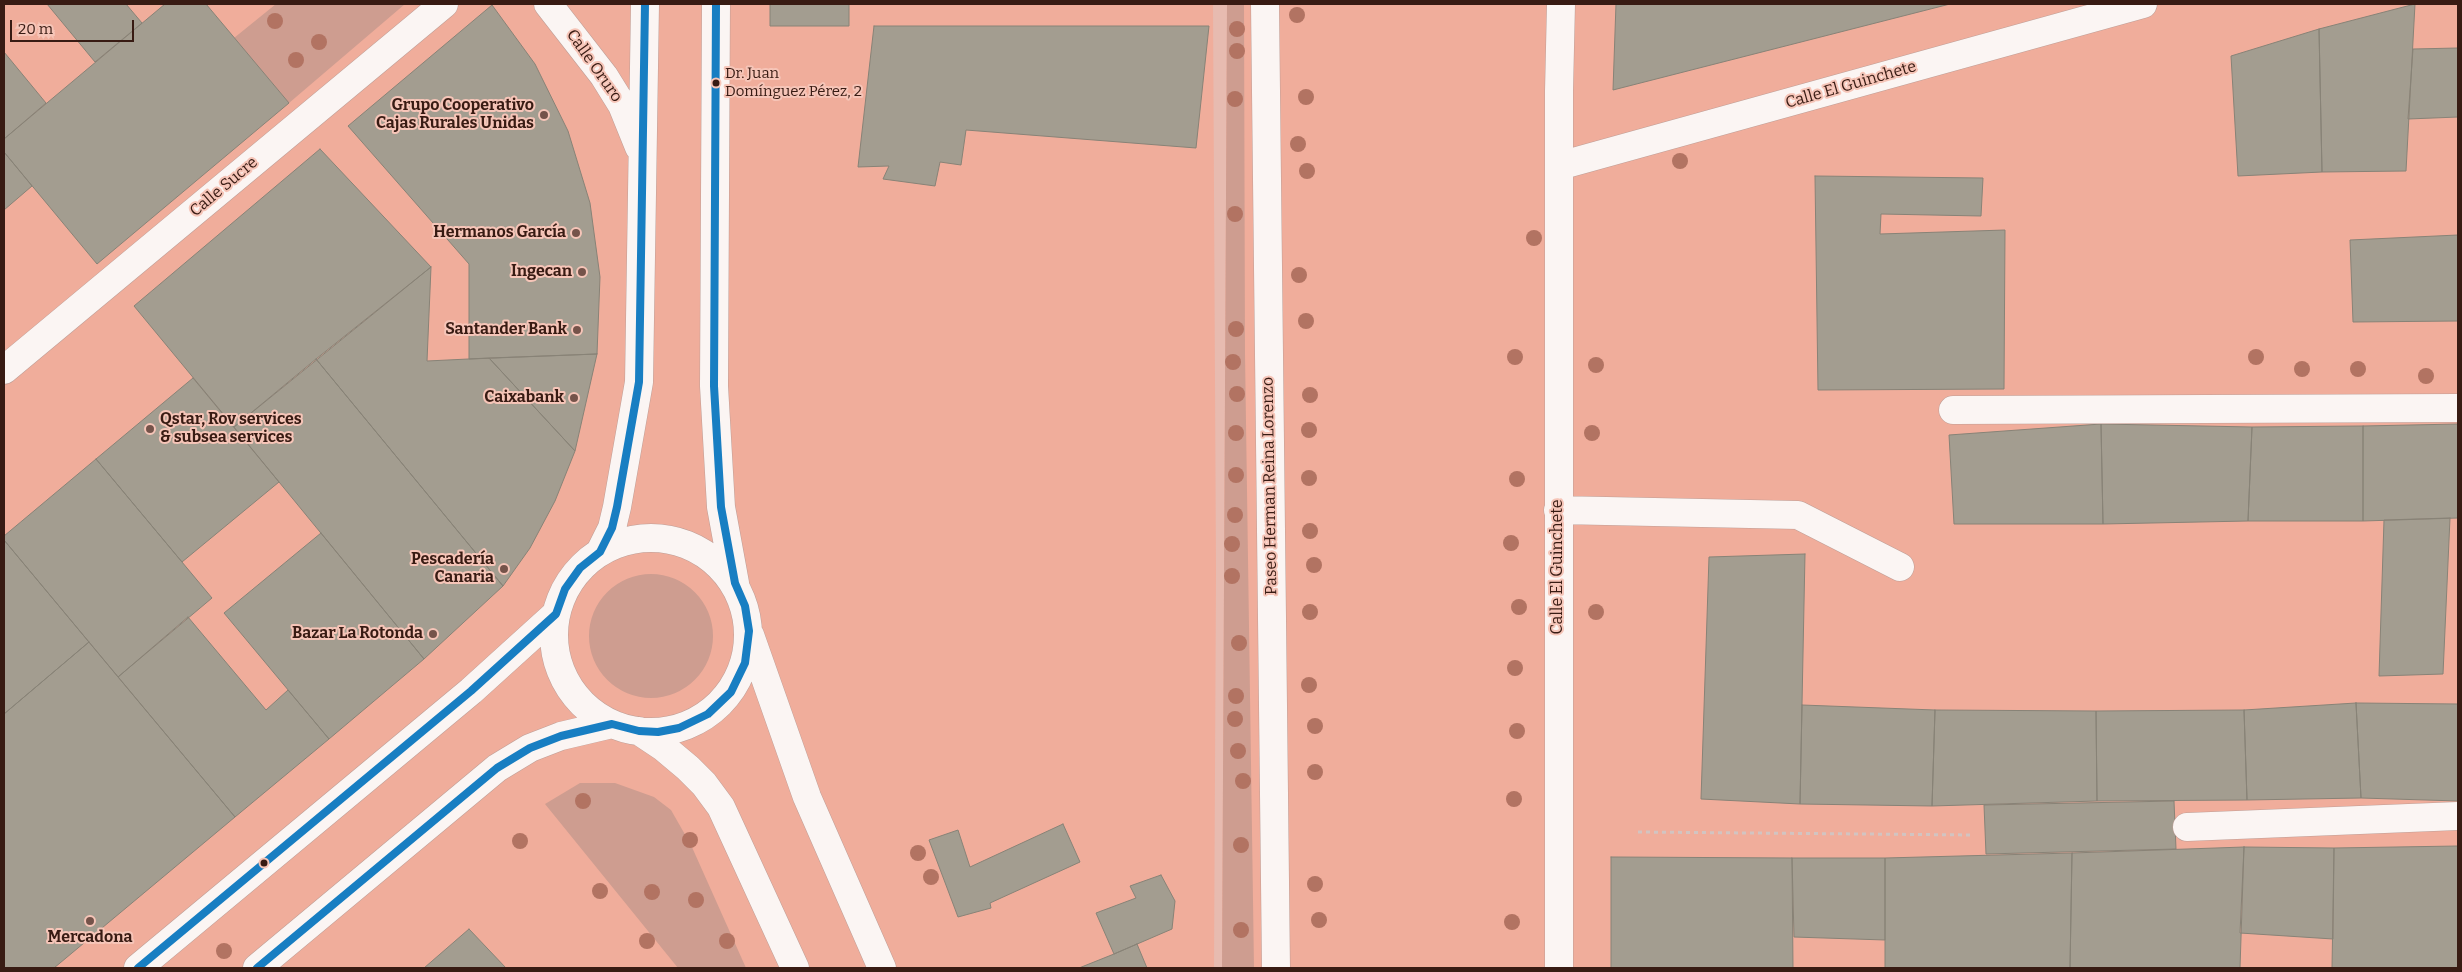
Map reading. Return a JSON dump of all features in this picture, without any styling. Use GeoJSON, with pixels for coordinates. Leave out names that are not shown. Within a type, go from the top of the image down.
{"type":"FeatureCollection","features":[{"type":"Feature","properties":{"kind":"street","name":"Calle Sucre"},"geometry":{"type":"LineString","coordinates":[[4,370],[444,4]]}},
{"type":"Feature","properties":{"kind":"street","name":"Calle Oruro"},"geometry":{"type":"LineString","coordinates":[[548,4],[586,50],[622,105],[644,160]]}},
{"type":"Feature","properties":{"kind":"street"},"geometry":{"type":"LineString","coordinates":[[600,552],[612,528],[617,507],[639,382],[645,4]]}},
{"type":"Feature","properties":{"kind":"street"},"geometry":{"type":"LineString","coordinates":[[716,4],[714,386],[721,507],[735,583],[745,606],[749,631],[807,797],[882,968]]}},
{"type":"Feature","properties":{"kind":"street","name":"Paseo Herman Reina Lorenzo"},"geometry":{"type":"LineString","coordinates":[[1265,4],[1276,968]]}},
{"type":"Feature","properties":{"kind":"street","name":"Calle El Guinchete"},"geometry":{"type":"LineString","coordinates":[[1558,968],[1561,4]]}},
{"type":"Feature","properties":{"kind":"street","name":"Calle El Guinchete"},"geometry":{"type":"LineString","coordinates":[[1559,166],[2133,5]]}},
{"type":"Feature","properties":{"kind":"street"},"geometry":{"type":"LineString","coordinates":[[1953,410],[2458,408]]}},
{"type":"Feature","properties":{"kind":"street"},"geometry":{"type":"LineString","coordinates":[[1558,510],[1798,515],[1900,567]]}},
{"type":"Feature","properties":{"kind":"street"},"geometry":{"type":"LineString","coordinates":[[735,583],[714,560],[689,545],[658,538],[628,540],[600,552],[580,568],[565,589],[556,614],[554,647],[564,679],[584,706],[612,724],[638,731],[658,732],[679,728],[708,714],[731,692],[745,663],[749,631]]}},
{"type":"Feature","properties":{"kind":"street"},"geometry":{"type":"LineString","coordinates":[[138,968],[471,691],[556,614]]}},
{"type":"Feature","properties":{"kind":"street"},"geometry":{"type":"LineString","coordinates":[[257,968],[497,768],[530,748],[561,736],[612,724]]}},
{"type":"Feature","properties":{"kind":"street"},"geometry":{"type":"LineString","coordinates":[[638,731],[663,747],[688,768],[704,784],[721,807],[795,968]]}},
{"type":"Feature","properties":{"kind":"street"},"geometry":{"type":"LineString","coordinates":[[2187,827],[2458,816]]}},
{"type":"Feature","properties":{"kind":"path"},"geometry":{"type":"LineString","coordinates":[[1638,832],[1972,835]]}},
{"type":"Feature","properties":{"kind":"shaded area"},"geometry":{"type":"Polygon","coordinates":[[[4,4],[1213,4],[1216,572],[1214,968],[4,968],[4,4]]]}},
{"type":"Feature","properties":{"kind":"shaded area"},"geometry":{"type":"Polygon","coordinates":[[[276,4],[405,4],[289,103],[234,38],[276,4]]]}},
{"type":"Feature","properties":{"kind":"shaded area"},"geometry":{"type":"Polygon","coordinates":[[[1227,4],[2458,4],[2458,968],[1222,968],[1227,4]]]}},
{"type":"Feature","properties":{"kind":"shaded area"},"geometry":{"type":"Polygon","coordinates":[[[1227,4],[1244,4],[1245,354],[1254,968],[1222,968],[1227,4]]]}},
{"type":"Feature","properties":{"kind":"shaded area"},"geometry":{"type":"Polygon","coordinates":[[[651,574],[675,578],[695,592],[709,612],[713,636],[709,660],[695,680],[675,694],[651,698],[627,694],[607,680],[593,660],[589,636],[593,612],[607,592],[627,578],[651,574]]]}},
{"type":"Feature","properties":{"kind":"shaded area"},"geometry":{"type":"Polygon","coordinates":[[[580,783],[615,783],[654,797],[671,810],[691,845],[746,968],[678,968],[545,804],[580,783]]]}},
{"type":"Feature","properties":{"kind":"building"},"geometry":{"type":"Polygon","coordinates":[[[47,4],[126,4],[142,23],[95,62],[47,4]]]}},
{"type":"Feature","properties":{"kind":"building"},"geometry":{"type":"Polygon","coordinates":[[[165,4],[206,4],[289,103],[97,264],[4,152],[4,139],[165,4]]]}},
{"type":"Feature","properties":{"kind":"building"},"geometry":{"type":"Polygon","coordinates":[[[770,4],[849,4],[849,26],[770,26],[770,4]]]}},
{"type":"Feature","properties":{"kind":"building"},"geometry":{"type":"Polygon","coordinates":[[[1616,4],[1950,4],[1613,90],[1616,4]]]}},
{"type":"Feature","properties":{"kind":"building"},"geometry":{"type":"Polygon","coordinates":[[[2415,4],[2406,171],[2322,172],[2319,29],[2415,4]]]}},
{"type":"Feature","properties":{"kind":"building"},"geometry":{"type":"Polygon","coordinates":[[[492,5],[535,64],[568,131],[590,203],[600,277],[597,354],[469,359],[469,264],[348,126],[492,5]]]}},
{"type":"Feature","properties":{"kind":"building"},"geometry":{"type":"Polygon","coordinates":[[[874,26],[1209,26],[1196,148],[966,130],[961,165],[940,162],[935,186],[883,179],[889,166],[858,167],[874,26]]]}},
{"type":"Feature","properties":{"kind":"building"},"geometry":{"type":"Polygon","coordinates":[[[2319,29],[2322,172],[2238,176],[2231,56],[2319,29]]]}},
{"type":"Feature","properties":{"kind":"building"},"geometry":{"type":"Polygon","coordinates":[[[2458,48],[2458,117],[2408,119],[2413,49],[2458,48]]]}},
{"type":"Feature","properties":{"kind":"building"},"geometry":{"type":"Polygon","coordinates":[[[4,52],[46,103],[4,139],[4,52]]]}},
{"type":"Feature","properties":{"kind":"building"},"geometry":{"type":"Polygon","coordinates":[[[320,149],[431,267],[234,427],[134,306],[320,149]]]}},
{"type":"Feature","properties":{"kind":"building"},"geometry":{"type":"Polygon","coordinates":[[[4,152],[32,186],[4,210],[4,152]]]}},
{"type":"Feature","properties":{"kind":"building"},"geometry":{"type":"Polygon","coordinates":[[[1815,176],[1983,178],[1981,216],[1881,214],[1880,234],[2005,230],[2004,389],[1818,390],[1815,176]]]}},
{"type":"Feature","properties":{"kind":"building"},"geometry":{"type":"Polygon","coordinates":[[[2458,235],[2458,321],[2353,322],[2350,240],[2458,235]]]}},
{"type":"Feature","properties":{"kind":"building"},"geometry":{"type":"Polygon","coordinates":[[[431,267],[427,361],[489,358],[575,451],[555,501],[530,548],[503,586],[316,359],[431,267]]]}},
{"type":"Feature","properties":{"kind":"building"},"geometry":{"type":"Polygon","coordinates":[[[597,354],[575,451],[489,358],[597,354]]]}},
{"type":"Feature","properties":{"kind":"building"},"geometry":{"type":"Polygon","coordinates":[[[316,359],[503,586],[424,659],[234,427],[316,359]]]}},
{"type":"Feature","properties":{"kind":"building"},"geometry":{"type":"Polygon","coordinates":[[[193,378],[279,482],[182,562],[96,459],[193,378]]]}},
{"type":"Feature","properties":{"kind":"building"},"geometry":{"type":"Polygon","coordinates":[[[2101,424],[2103,524],[1954,524],[1949,435],[2101,424]]]}},
{"type":"Feature","properties":{"kind":"building"},"geometry":{"type":"Polygon","coordinates":[[[2101,424],[2252,427],[2248,521],[2103,524],[2101,424]]]}},
{"type":"Feature","properties":{"kind":"building"},"geometry":{"type":"Polygon","coordinates":[[[2458,424],[2458,518],[2363,521],[2363,426],[2458,424]]]}},
{"type":"Feature","properties":{"kind":"building"},"geometry":{"type":"Polygon","coordinates":[[[2363,426],[2363,521],[2248,521],[2252,427],[2363,426]]]}},
{"type":"Feature","properties":{"kind":"building"},"geometry":{"type":"Polygon","coordinates":[[[96,459],[212,598],[118,677],[4,540],[4,536],[96,459]]]}},
{"type":"Feature","properties":{"kind":"building"},"geometry":{"type":"Polygon","coordinates":[[[2450,518],[2443,674],[2379,676],[2384,520],[2450,518]]]}},
{"type":"Feature","properties":{"kind":"building"},"geometry":{"type":"Polygon","coordinates":[[[321,533],[424,659],[329,739],[224,613],[321,533]]]}},
{"type":"Feature","properties":{"kind":"building"},"geometry":{"type":"Polygon","coordinates":[[[4,540],[89,642],[4,714],[4,540]]]}},
{"type":"Feature","properties":{"kind":"building"},"geometry":{"type":"Polygon","coordinates":[[[1805,554],[1800,804],[1701,799],[1709,557],[1805,554]]]}},
{"type":"Feature","properties":{"kind":"building"},"geometry":{"type":"Polygon","coordinates":[[[188,617],[266,710],[288,690],[329,739],[235,817],[118,677],[188,617]]]}},
{"type":"Feature","properties":{"kind":"building"},"geometry":{"type":"Polygon","coordinates":[[[89,642],[235,817],[54,968],[4,968],[4,714],[89,642]]]}},
{"type":"Feature","properties":{"kind":"building"},"geometry":{"type":"Polygon","coordinates":[[[2356,703],[2361,798],[2247,800],[2244,710],[2356,703]]]}},
{"type":"Feature","properties":{"kind":"building"},"geometry":{"type":"Polygon","coordinates":[[[2356,703],[2458,704],[2458,801],[2361,798],[2356,703]]]}},
{"type":"Feature","properties":{"kind":"building"},"geometry":{"type":"Polygon","coordinates":[[[1802,705],[1935,710],[1932,806],[1800,804],[1802,705]]]}},
{"type":"Feature","properties":{"kind":"building"},"geometry":{"type":"Polygon","coordinates":[[[1935,710],[2096,711],[2097,801],[1932,806],[1935,710]]]}},
{"type":"Feature","properties":{"kind":"building"},"geometry":{"type":"Polygon","coordinates":[[[2244,710],[2247,800],[2097,801],[2096,711],[2244,710]]]}},
{"type":"Feature","properties":{"kind":"building"},"geometry":{"type":"Polygon","coordinates":[[[2174,801],[2176,849],[1986,854],[1984,805],[2174,801]]]}},
{"type":"Feature","properties":{"kind":"building"},"geometry":{"type":"Polygon","coordinates":[[[1063,824],[1080,862],[990,903],[991,908],[958,917],[929,840],[958,830],[970,867],[1063,824]]]}},
{"type":"Feature","properties":{"kind":"building"},"geometry":{"type":"Polygon","coordinates":[[[2458,846],[2458,968],[2332,968],[2334,848],[2458,846]]]}},
{"type":"Feature","properties":{"kind":"building"},"geometry":{"type":"Polygon","coordinates":[[[2244,847],[2334,848],[2333,939],[2240,933],[2244,847]]]}},
{"type":"Feature","properties":{"kind":"building"},"geometry":{"type":"Polygon","coordinates":[[[2244,847],[2240,968],[2070,968],[2072,853],[2244,847]]]}},
{"type":"Feature","properties":{"kind":"building"},"geometry":{"type":"Polygon","coordinates":[[[2072,853],[2070,968],[1885,968],[1885,858],[2072,853]]]}},
{"type":"Feature","properties":{"kind":"building"},"geometry":{"type":"Polygon","coordinates":[[[1611,857],[1792,858],[1793,968],[1611,968],[1611,857]]]}},
{"type":"Feature","properties":{"kind":"building"},"geometry":{"type":"Polygon","coordinates":[[[1792,858],[1885,858],[1885,940],[1794,937],[1792,858]]]}},
{"type":"Feature","properties":{"kind":"building"},"geometry":{"type":"Polygon","coordinates":[[[1161,875],[1175,901],[1172,929],[1114,954],[1096,913],[1136,898],[1130,886],[1161,875]]]}},
{"type":"Feature","properties":{"kind":"building"},"geometry":{"type":"Polygon","coordinates":[[[469,929],[506,968],[424,968],[469,929]]]}},
{"type":"Feature","properties":{"kind":"building"},"geometry":{"type":"Polygon","coordinates":[[[1137,944],[1147,968],[1079,968],[1114,954],[1137,944]]]}},
{"type":"Feature","properties":{"kind":"transit line"},"geometry":{"type":"LineString","coordinates":[[138,968],[471,691],[556,614],[565,589],[580,568],[600,552],[612,528],[617,507],[639,382],[645,4]]}},
{"type":"Feature","properties":{"kind":"transit line"},"geometry":{"type":"LineString","coordinates":[[257,968],[497,768],[530,748],[561,736],[612,724],[639,731],[658,732],[679,728],[708,714],[731,692],[745,663],[749,631],[745,606],[735,583],[721,507],[714,386],[716,4]]}},
{"type":"Feature","properties":{"kind":"place","name":"Dr. Juan Domínguez Pérez, 2"},"geometry":{"type":"Point","coordinates":[716,83]}},
{"type":"Feature","properties":{"kind":"place","name":"Grupo Cooperativo Cajas Rurales Unidas"},"geometry":{"type":"Point","coordinates":[544,115]}},
{"type":"Feature","properties":{"kind":"place","name":"Hermanos García"},"geometry":{"type":"Point","coordinates":[576,233]}},
{"type":"Feature","properties":{"kind":"place","name":"Ingecan"},"geometry":{"type":"Point","coordinates":[582,272]}},
{"type":"Feature","properties":{"kind":"place","name":"Santander Bank"},"geometry":{"type":"Point","coordinates":[577,330]}},
{"type":"Feature","properties":{"kind":"place","name":"Caixabank"},"geometry":{"type":"Point","coordinates":[574,398]}},
{"type":"Feature","properties":{"kind":"place","name":"Qstar, Rov services & subsea services"},"geometry":{"type":"Point","coordinates":[150,429]}},
{"type":"Feature","properties":{"kind":"place","name":"Pescadería Canaria"},"geometry":{"type":"Point","coordinates":[504,569]}},
{"type":"Feature","properties":{"kind":"place","name":"Bazar La Rotonda"},"geometry":{"type":"Point","coordinates":[433,634]}},
{"type":"Feature","properties":{"kind":"place","name":"Mercadona"},"geometry":{"type":"Point","coordinates":[90,921]}}]}
